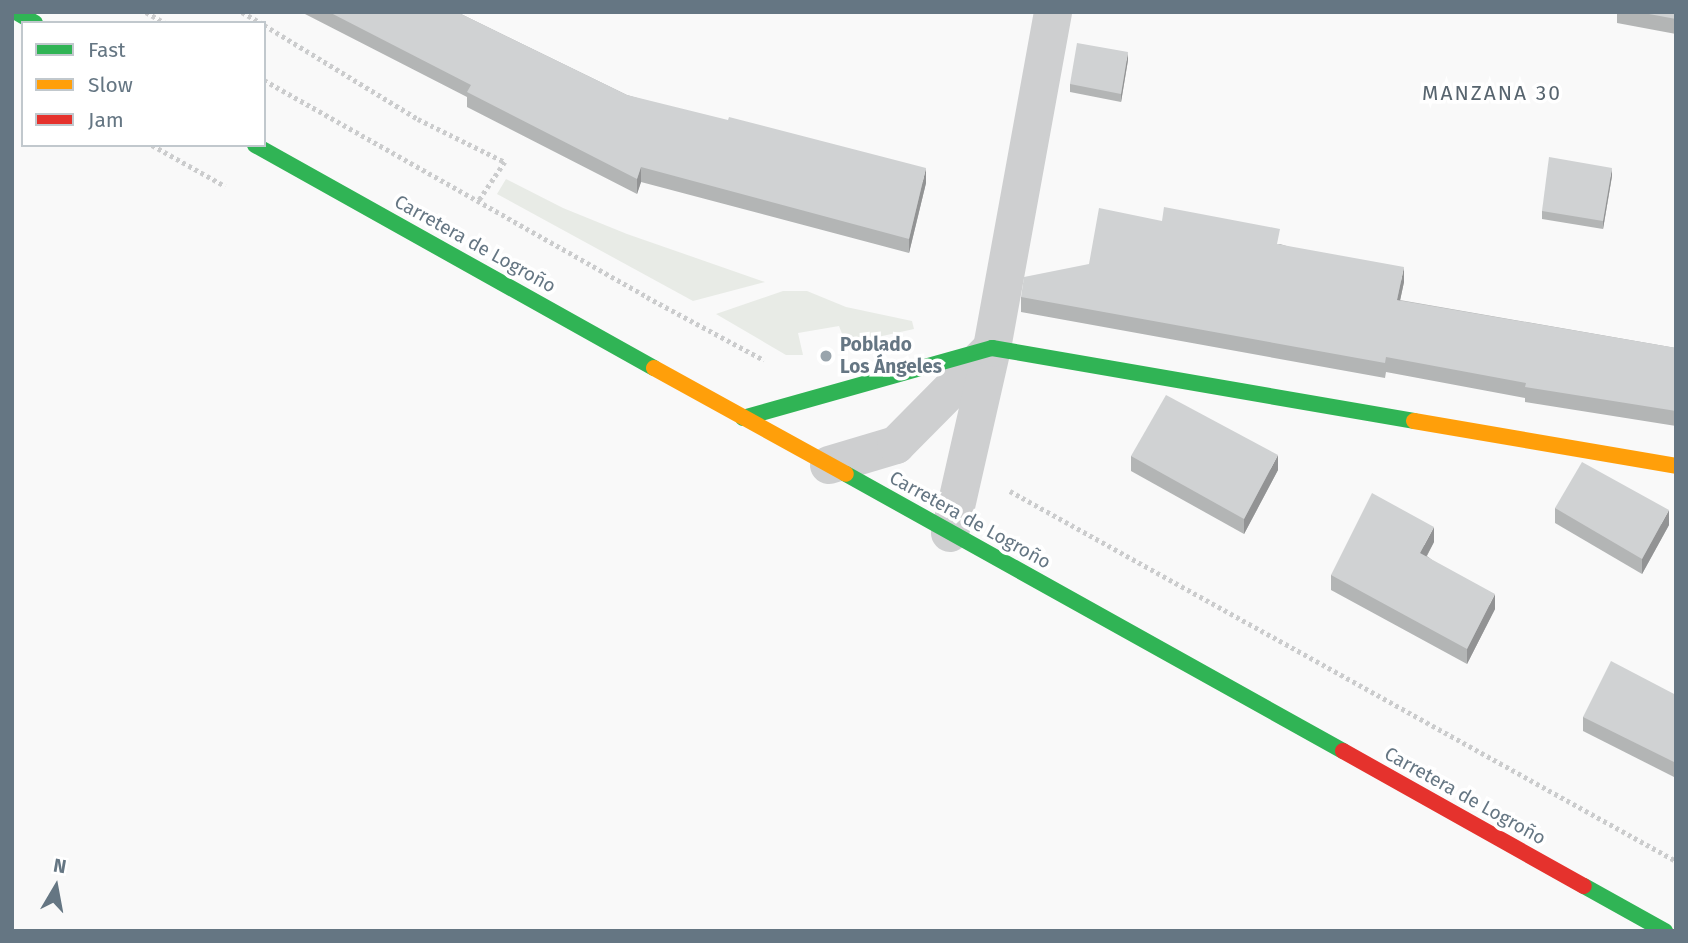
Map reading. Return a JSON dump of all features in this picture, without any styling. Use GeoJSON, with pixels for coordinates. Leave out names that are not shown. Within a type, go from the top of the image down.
{"type":"FeatureCollection","features":[{"type":"Feature","properties":{"kind":"main road"},"geometry":{"type":"LineString","coordinates":[[16,12],[32,21]]}},
{"type":"Feature","properties":{"kind":"main road","name":"Carretera de Logroño"},"geometry":{"type":"LineString","coordinates":[[259,147],[1665,931]]}},
{"type":"Feature","properties":{"kind":"main road"},"geometry":{"type":"LineString","coordinates":[[743,418],[992,348],[1676,466]]}},
{"type":"Feature","properties":{"kind":"street"},"geometry":{"type":"LineString","coordinates":[[950,533],[992,348],[1053,12]]}},
{"type":"Feature","properties":{"kind":"street"},"geometry":{"type":"LineString","coordinates":[[829,465],[896,446],[992,348]]}},
{"type":"Feature","properties":{"kind":"path"},"geometry":{"type":"LineString","coordinates":[[266,26],[418,119],[505,162],[478,202]]}},
{"type":"Feature","properties":{"kind":"shaded area"},"geometry":{"type":"Polygon","coordinates":[[[506,179],[563,208],[627,234],[765,282],[693,301],[497,194],[506,179]]]}},
{"type":"Feature","properties":{"kind":"shaded area"},"geometry":{"type":"Polygon","coordinates":[[[783,291],[807,291],[846,307],[912,321],[914,329],[846,344],[839,326],[798,333],[803,355],[786,355],[716,314],[783,291]]]}},
{"type":"Feature","properties":{"kind":"building"},"geometry":{"type":"Polygon","coordinates":[[[329,12],[457,12],[627,95],[728,120],[729,117],[926,168],[909,239],[641,167],[637,179],[467,92],[471,85],[329,12]]]}},
{"type":"Feature","properties":{"kind":"building"},"geometry":{"type":"Polygon","coordinates":[[[1638,12],[1676,12],[1676,19],[1638,12]]]}},
{"type":"Feature","properties":{"kind":"building"},"geometry":{"type":"Polygon","coordinates":[[[1077,43],[1128,52],[1121,94],[1070,84],[1077,43]]]}},
{"type":"Feature","properties":{"kind":"building"},"geometry":{"type":"Polygon","coordinates":[[[1549,157],[1612,168],[1603,221],[1542,211],[1549,157]]]}},
{"type":"Feature","properties":{"kind":"building"},"geometry":{"type":"Polygon","coordinates":[[[1164,207],[1280,229],[1277,244],[1404,267],[1397,300],[1676,348],[1676,411],[1525,387],[1526,383],[1386,357],[1385,363],[1021,297],[1024,277],[1089,264],[1099,208],[1162,221],[1164,207]]]}},
{"type":"Feature","properties":{"kind":"building"},"geometry":{"type":"Polygon","coordinates":[[[1166,395],[1278,455],[1244,519],[1131,456],[1166,395]]]}},
{"type":"Feature","properties":{"kind":"building"},"geometry":{"type":"Polygon","coordinates":[[[1582,462],[1669,510],[1642,559],[1555,508],[1582,462]]]}},
{"type":"Feature","properties":{"kind":"building"},"geometry":{"type":"Polygon","coordinates":[[[1372,493],[1434,527],[1420,553],[1495,594],[1467,649],[1331,575],[1372,493]]]}},
{"type":"Feature","properties":{"kind":"building"},"geometry":{"type":"Polygon","coordinates":[[[1611,661],[1676,695],[1676,763],[1583,717],[1611,661]]]}},
{"type":"Feature","properties":{"kind":"traffic: fast"},"geometry":{"type":"LineString","coordinates":[[16,12],[32,21]]}},
{"type":"Feature","properties":{"kind":"traffic: fast"},"geometry":{"type":"LineString","coordinates":[[259,147],[654,368]]}},
{"type":"Feature","properties":{"kind":"traffic: fast"},"geometry":{"type":"LineString","coordinates":[[743,418],[992,348],[1414,421]]}},
{"type":"Feature","properties":{"kind":"traffic: fast"},"geometry":{"type":"LineString","coordinates":[[846,474],[1343,751]]}},
{"type":"Feature","properties":{"kind":"traffic: fast"},"geometry":{"type":"LineString","coordinates":[[1584,886],[1665,931]]}},
{"type":"Feature","properties":{"kind":"traffic: slow"},"geometry":{"type":"LineString","coordinates":[[654,368],[846,474]]}},
{"type":"Feature","properties":{"kind":"traffic: slow"},"geometry":{"type":"LineString","coordinates":[[1414,421],[1676,466]]}},
{"type":"Feature","properties":{"kind":"traffic: jam"},"geometry":{"type":"LineString","coordinates":[[1343,751],[1584,886]]}},
{"type":"Feature","properties":{"kind":"place","name":"Poblado Los Ángeles"},"geometry":{"type":"Point","coordinates":[826,356]}},
{"type":"Feature","properties":{"kind":"district","name":"MANZANA 30"},"geometry":{"type":"Point","coordinates":[1492,93]}}]}
